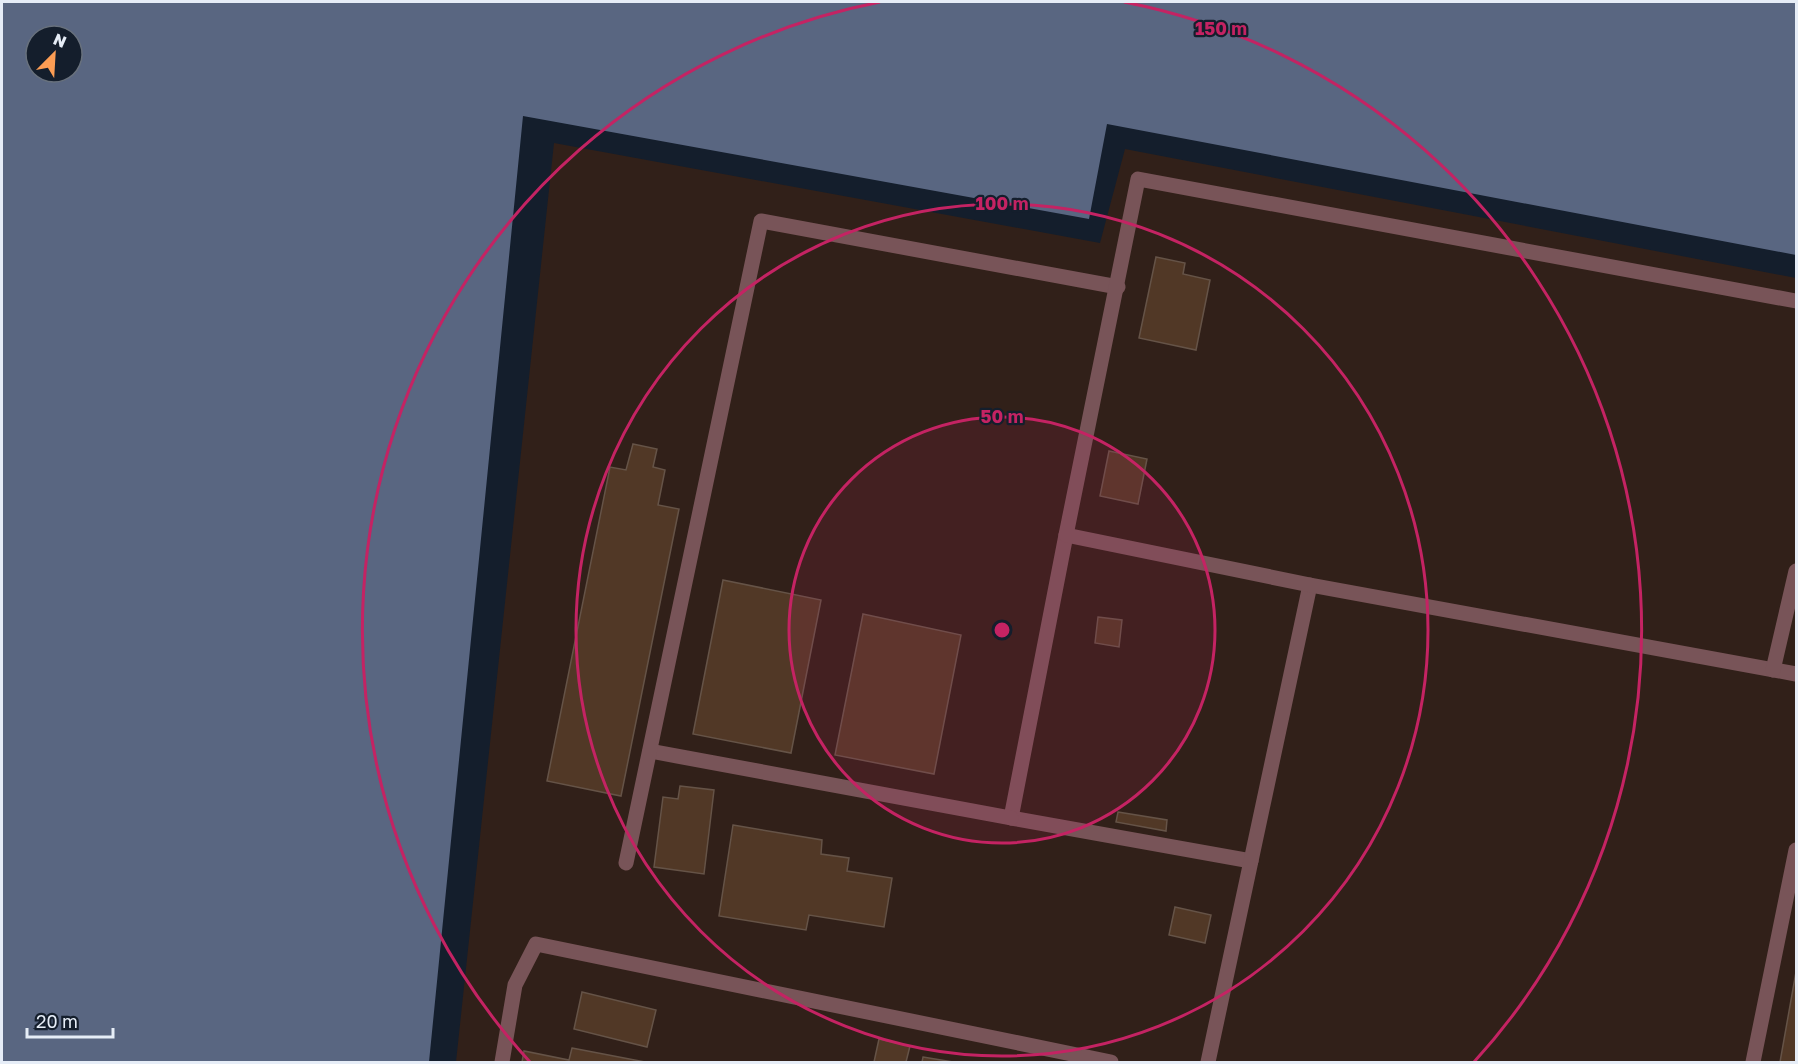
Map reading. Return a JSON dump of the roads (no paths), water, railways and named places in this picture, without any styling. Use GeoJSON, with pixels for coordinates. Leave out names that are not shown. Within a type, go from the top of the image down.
{"type":"FeatureCollection","features":[{"type":"Feature","properties":{"kind":"street"},"geometry":{"type":"LineString","coordinates":[[1011,818],[1138,179],[1797,302]]}},
{"type":"Feature","properties":{"kind":"street"},"geometry":{"type":"LineString","coordinates":[[626,863],[761,221],[1118,287]]}},
{"type":"Feature","properties":{"kind":"street"},"geometry":{"type":"LineString","coordinates":[[1066,535],[1310,585],[1797,674]]}},
{"type":"Feature","properties":{"kind":"street"},"geometry":{"type":"LineString","coordinates":[[1773,670],[1797,571]]}},
{"type":"Feature","properties":{"kind":"street"},"geometry":{"type":"LineString","coordinates":[[1208,1062],[1310,585]]}},
{"type":"Feature","properties":{"kind":"street"},"geometry":{"type":"LineString","coordinates":[[650,752],[1251,861]]}},
{"type":"Feature","properties":{"kind":"street"},"geometry":{"type":"LineString","coordinates":[[1753,1062],[1797,850]]}},
{"type":"Feature","properties":{"kind":"street"},"geometry":{"type":"LineString","coordinates":[[502,1062],[515,985],[536,944],[1111,1062]]}},
{"type":"Feature","properties":{"kind":"water"},"geometry":{"type":"Polygon","coordinates":[[[2,2],[1796,2],[1796,255],[1107,124],[1089,219],[523,116],[429,1062],[2,1062],[2,2]]]}}]}
